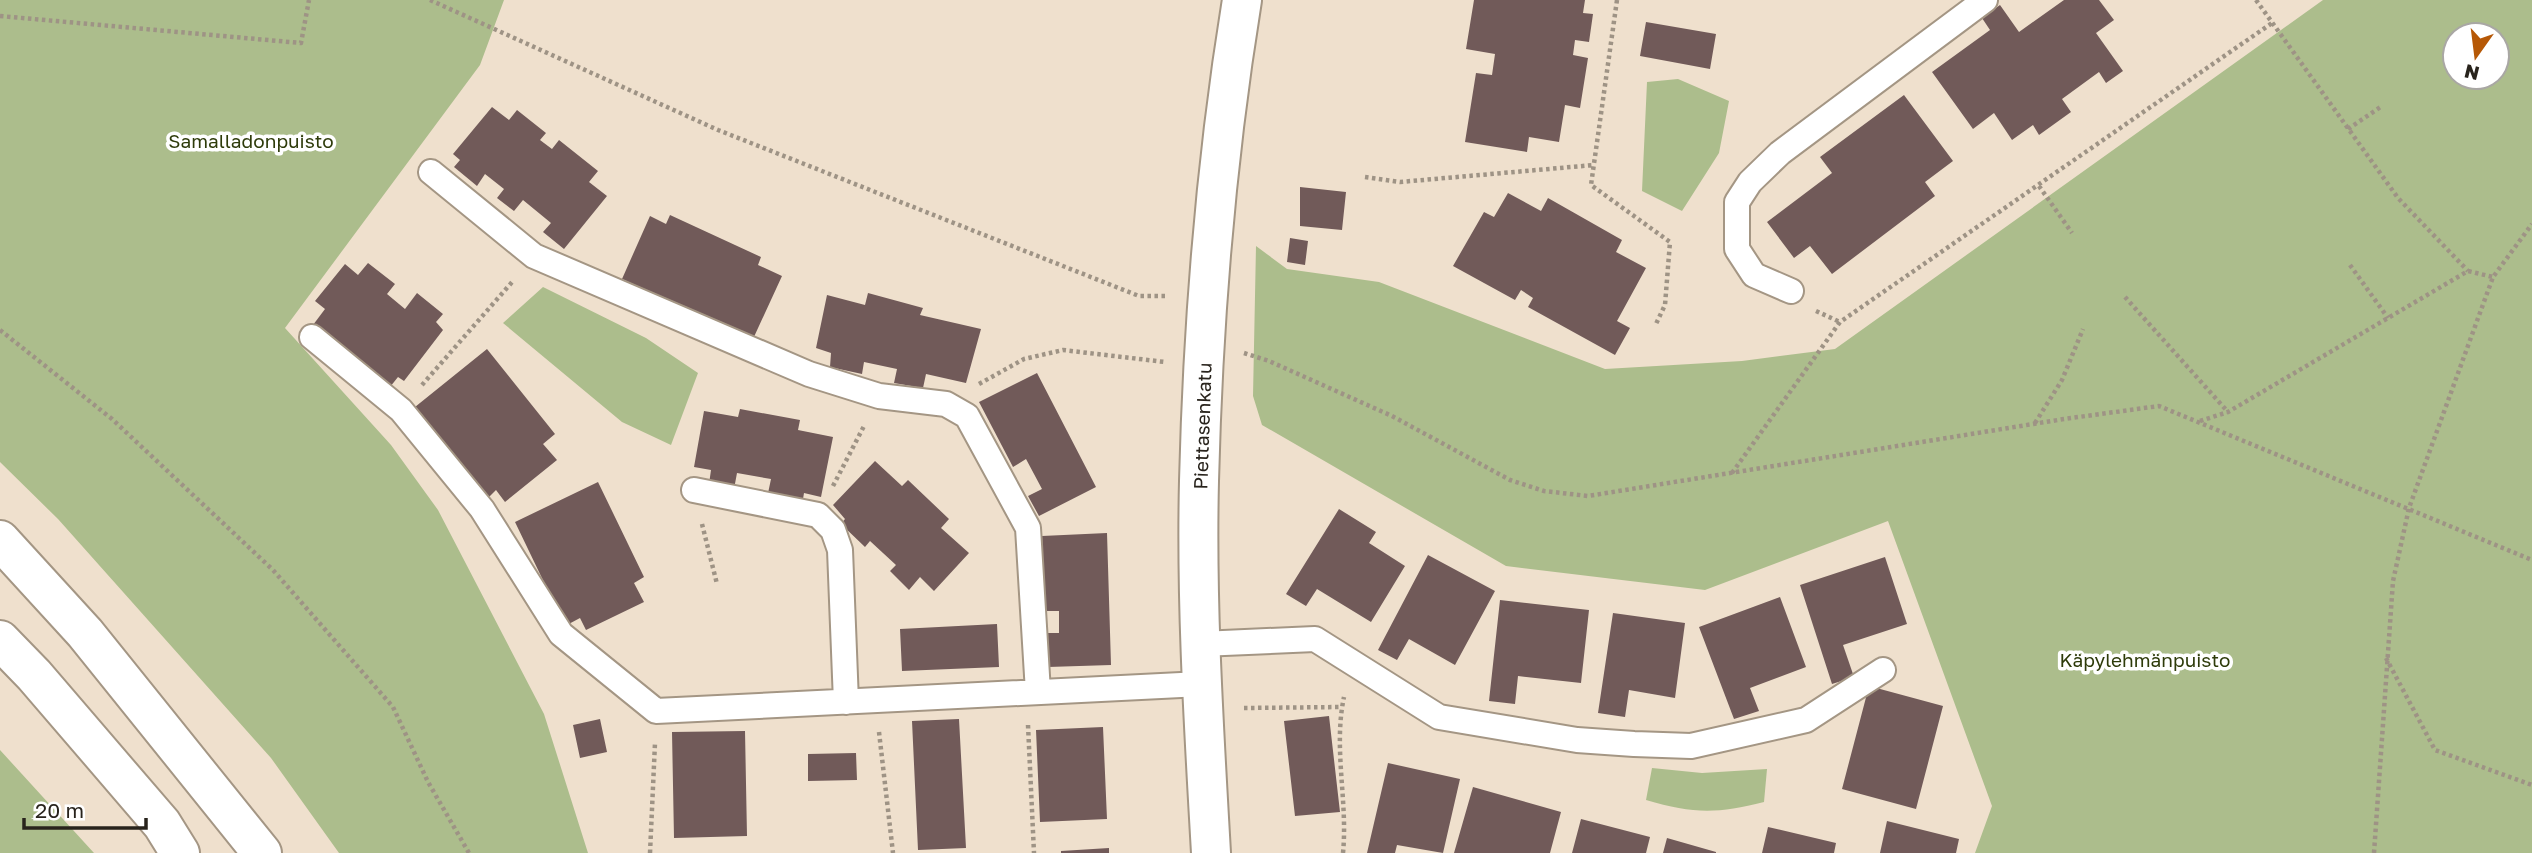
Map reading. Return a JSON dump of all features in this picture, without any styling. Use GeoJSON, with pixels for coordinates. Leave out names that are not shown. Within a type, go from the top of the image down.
{"type":"FeatureCollection","features":[{"type":"Feature","properties":{"kind":"main road","name":"Piettasenkatu"},"geometry":{"type":"LineString","coordinates":[[1211,853],[1201,684],[1199,483],[1207,303],[1224,109],[1242,0]]}},
{"type":"Feature","properties":{"kind":"main road"},"geometry":{"type":"LineString","coordinates":[[0,540],[85,633],[262,853]]}},
{"type":"Feature","properties":{"kind":"main road"},"geometry":{"type":"LineString","coordinates":[[0,640],[34,675],[162,824],[180,853]]}},
{"type":"Feature","properties":{"kind":"lane"},"geometry":{"type":"LineString","coordinates":[[1791,291],[1754,275],[1737,249],[1737,202],[1750,182],[1780,153],[1985,0]]}},
{"type":"Feature","properties":{"kind":"lane"},"geometry":{"type":"LineString","coordinates":[[431,172],[534,256],[809,374],[879,396],[946,404],[967,416],[1028,528],[1032,693]]}},
{"type":"Feature","properties":{"kind":"lane"},"geometry":{"type":"LineString","coordinates":[[312,337],[401,410],[482,509],[561,635],[656,711],[1201,684]]}},
{"type":"Feature","properties":{"kind":"lane"},"geometry":{"type":"LineString","coordinates":[[694,490],[818,515],[833,530],[840,550],[846,702]]}},
{"type":"Feature","properties":{"kind":"lane"},"geometry":{"type":"LineString","coordinates":[[1200,644],[1315,639],[1439,717],[1577,740],[1691,746],[1806,720],[1883,670]]}},
{"type":"Feature","properties":{"kind":"path"},"geometry":{"type":"LineString","coordinates":[[0,16],[301,43],[309,0]]}},
{"type":"Feature","properties":{"kind":"path"},"geometry":{"type":"LineString","coordinates":[[430,0],[718,131],[1139,296],[1173,296],[1207,303]]}},
{"type":"Feature","properties":{"kind":"path"},"geometry":{"type":"LineString","coordinates":[[1617,0],[1591,185],[1670,242],[1665,305],[1655,326]]}},
{"type":"Feature","properties":{"kind":"path"},"geometry":{"type":"LineString","coordinates":[[2256,0],[2398,198],[2468,271],[2494,277]]}},
{"type":"Feature","properties":{"kind":"path"},"geometry":{"type":"LineString","coordinates":[[1731,474],[1840,322],[2272,23]]}},
{"type":"Feature","properties":{"kind":"path"},"geometry":{"type":"LineString","coordinates":[[2348,129],[2382,106]]}},
{"type":"Feature","properties":{"kind":"path"},"geometry":{"type":"LineString","coordinates":[[1365,177],[1400,181],[1594,164]]}},
{"type":"Feature","properties":{"kind":"path"},"geometry":{"type":"LineString","coordinates":[[2039,186],[2072,233]]}},
{"type":"Feature","properties":{"kind":"path"},"geometry":{"type":"LineString","coordinates":[[2374,853],[2380,799],[2386,657],[2393,581],[2409,508],[2494,277],[2532,224]]}},
{"type":"Feature","properties":{"kind":"path"},"geometry":{"type":"LineString","coordinates":[[401,410],[534,256]]}},
{"type":"Feature","properties":{"kind":"path"},"geometry":{"type":"LineString","coordinates":[[2350,265],[2388,318]]}},
{"type":"Feature","properties":{"kind":"path"},"geometry":{"type":"LineString","coordinates":[[2200,421],[2228,412],[2468,271]]}},
{"type":"Feature","properties":{"kind":"path"},"geometry":{"type":"LineString","coordinates":[[2125,297],[2228,412]]}},
{"type":"Feature","properties":{"kind":"path"},"geometry":{"type":"LineString","coordinates":[[2035,423],[2062,380],[2083,329]]}},
{"type":"Feature","properties":{"kind":"path"},"geometry":{"type":"LineString","coordinates":[[0,330],[112,419],[274,570],[393,707],[428,782],[469,853]]}},
{"type":"Feature","properties":{"kind":"path"},"geometry":{"type":"LineString","coordinates":[[1233,349],[1269,361],[1392,416],[1510,480],[1544,491],[1588,496],[2035,423],[2159,406],[2532,560]]}},
{"type":"Feature","properties":{"kind":"path"},"geometry":{"type":"LineString","coordinates":[[953,409],[985,380],[1024,359],[1063,350],[1170,363]]}},
{"type":"Feature","properties":{"kind":"path"},"geometry":{"type":"LineString","coordinates":[[818,515],[879,396]]}},
{"type":"Feature","properties":{"kind":"path"},"geometry":{"type":"LineString","coordinates":[[694,490],[717,584]]}},
{"type":"Feature","properties":{"kind":"path"},"geometry":{"type":"LineString","coordinates":[[2386,657],[2435,750],[2532,785]]}},
{"type":"Feature","properties":{"kind":"path"},"geometry":{"type":"LineString","coordinates":[[1343,853],[1345,829],[1339,718],[1352,662]]}},
{"type":"Feature","properties":{"kind":"path"},"geometry":{"type":"LineString","coordinates":[[1032,693],[1034,853]]}},
{"type":"Feature","properties":{"kind":"path"},"geometry":{"type":"LineString","coordinates":[[876,700],[893,853]]}},
{"type":"Feature","properties":{"kind":"path"},"geometry":{"type":"LineString","coordinates":[[1242,708],[1342,707]]}},
{"type":"Feature","properties":{"kind":"path"},"geometry":{"type":"LineString","coordinates":[[650,853],[656,711]]}},
{"type":"Feature","properties":{"kind":"green space","name":"Samalladonpuisto"},"geometry":{"type":"Polygon","coordinates":[[[0,0],[504,0],[480,65],[285,328],[391,445],[438,510],[544,714],[588,853],[339,853],[271,758],[58,519],[0,462],[0,0]]]}},
{"type":"Feature","properties":{"kind":"green space","name":"Käpylehmänpuisto"},"geometry":{"type":"Polygon","coordinates":[[[2323,0],[2532,0],[2532,853],[1975,853],[1992,806],[1888,521],[1705,590],[1506,566],[1262,425],[1253,396],[1256,246],[1287,269],[1379,282],[1605,369],[1742,361],[1835,349],[2323,0]]]}},
{"type":"Feature","properties":{"kind":"green space"},"geometry":{"type":"Polygon","coordinates":[[[1678,79],[1729,101],[1719,153],[1682,211],[1642,191],[1647,82],[1678,79]]]}},
{"type":"Feature","properties":{"kind":"green space"},"geometry":{"type":"Polygon","coordinates":[[[543,287],[646,338],[698,373],[671,445],[622,422],[503,323],[543,287]]]}},
{"type":"Feature","properties":{"kind":"green space"},"geometry":{"type":"Polygon","coordinates":[[[0,750],[94,853],[0,853],[0,750]]]}},
{"type":"Feature","properties":{"kind":"green space"},"geometry":{"type":"Polygon","coordinates":[[[1652,768],[1702,773],[1767,769],[1764,802],[1705,811],[1646,800],[1652,768]]]}},
{"type":"Feature","properties":{"kind":"building"},"geometry":{"type":"Polygon","coordinates":[[[1474,0],[1585,0],[1583,13],[1593,14],[1589,42],[1575,40],[1573,55],[1588,58],[1580,108],[1565,105],[1559,142],[1529,137],[1527,152],[1465,142],[1476,73],[1492,75],[1495,54],[1466,49],[1474,0]]]}},
{"type":"Feature","properties":{"kind":"building"},"geometry":{"type":"Polygon","coordinates":[[[2064,0],[2099,0],[2114,20],[2096,33],[2123,71],[2106,83],[2099,72],[2062,99],[2071,112],[2039,135],[2033,125],[2012,140],[1994,113],[1973,129],[1932,72],[1990,30],[1982,18],[2000,5],[2019,32],[2064,0]]]}},
{"type":"Feature","properties":{"kind":"building"},"geometry":{"type":"Polygon","coordinates":[[[1646,22],[1716,34],[1710,69],[1640,56],[1646,22]]]}},
{"type":"Feature","properties":{"kind":"building"},"geometry":{"type":"Polygon","coordinates":[[[1904,95],[1953,161],[1925,182],[1935,196],[1832,274],[1810,246],[1794,258],[1767,222],[1832,173],[1820,157],[1904,95]]]}},
{"type":"Feature","properties":{"kind":"building"},"geometry":{"type":"Polygon","coordinates":[[[492,107],[509,120],[517,110],[546,133],[540,140],[552,149],[559,140],[598,171],[589,182],[607,196],[564,249],[543,232],[551,223],[523,200],[514,211],[497,198],[504,189],[485,174],[477,186],[454,167],[460,160],[453,154],[492,107]]]}},
{"type":"Feature","properties":{"kind":"building"},"geometry":{"type":"Polygon","coordinates":[[[1300,187],[1346,192],[1342,230],[1300,226],[1300,187]]]}},
{"type":"Feature","properties":{"kind":"building"},"geometry":{"type":"Polygon","coordinates":[[[1508,193],[1541,211],[1548,198],[1622,240],[1616,252],[1646,268],[1617,321],[1630,328],[1615,355],[1528,307],[1533,298],[1521,290],[1515,300],[1453,266],[1484,212],[1494,217],[1508,193]]]}},
{"type":"Feature","properties":{"kind":"building"},"geometry":{"type":"Polygon","coordinates":[[[670,215],[761,257],[758,265],[782,276],[753,339],[622,279],[650,216],[666,224],[670,215]]]}},
{"type":"Feature","properties":{"kind":"building"},"geometry":{"type":"Polygon","coordinates":[[[1290,238],[1308,241],[1305,265],[1287,262],[1290,238]]]}},
{"type":"Feature","properties":{"kind":"building"},"geometry":{"type":"Polygon","coordinates":[[[368,263],[395,284],[387,294],[405,309],[417,293],[443,314],[436,322],[443,330],[404,381],[398,377],[390,387],[313,325],[325,309],[315,301],[345,264],[358,275],[368,263]]]}},
{"type":"Feature","properties":{"kind":"building"},"geometry":{"type":"Polygon","coordinates":[[[868,293],[923,308],[920,315],[981,329],[966,383],[926,374],[923,388],[894,383],[897,369],[864,362],[862,374],[830,367],[831,353],[816,348],[827,295],[865,305],[868,293]]]}},
{"type":"Feature","properties":{"kind":"building"},"geometry":{"type":"Polygon","coordinates":[[[487,349],[555,434],[543,444],[557,460],[505,502],[496,490],[488,498],[415,407],[487,349]]]}},
{"type":"Feature","properties":{"kind":"building"},"geometry":{"type":"Polygon","coordinates":[[[1037,373],[1096,487],[1039,516],[1028,496],[1042,489],[1026,459],[1013,467],[979,402],[1037,373]]]}},
{"type":"Feature","properties":{"kind":"building"},"geometry":{"type":"Polygon","coordinates":[[[740,409],[800,420],[798,430],[833,437],[821,497],[804,493],[802,505],[767,498],[771,479],[737,473],[734,489],[709,484],[711,470],[694,467],[704,411],[738,417],[740,409]]]}},
{"type":"Feature","properties":{"kind":"building"},"geometry":{"type":"Polygon","coordinates":[[[875,461],[902,486],[908,480],[949,519],[941,528],[969,553],[934,591],[920,577],[909,590],[890,571],[896,565],[870,541],[865,547],[841,524],[845,519],[833,505],[875,461]]]}},
{"type":"Feature","properties":{"kind":"building"},"geometry":{"type":"Polygon","coordinates":[[[598,482],[644,577],[634,583],[644,602],[586,630],[580,618],[565,626],[515,522],[598,482]]]}},
{"type":"Feature","properties":{"kind":"building"},"geometry":{"type":"Polygon","coordinates":[[[1339,509],[1376,532],[1369,543],[1405,566],[1371,622],[1317,589],[1306,606],[1286,594],[1339,509]]]}},
{"type":"Feature","properties":{"kind":"building"},"geometry":{"type":"Polygon","coordinates":[[[1107,533],[1111,665],[1048,667],[1047,633],[1059,633],[1059,611],[1045,611],[1042,536],[1107,533]]]}},
{"type":"Feature","properties":{"kind":"building"},"geometry":{"type":"Polygon","coordinates":[[[1428,555],[1495,591],[1455,665],[1409,639],[1397,660],[1378,650],[1428,555]]]}},
{"type":"Feature","properties":{"kind":"building"},"geometry":{"type":"Polygon","coordinates":[[[1885,557],[1907,624],[1843,645],[1854,677],[1832,684],[1800,585],[1885,557]]]}},
{"type":"Feature","properties":{"kind":"building"},"geometry":{"type":"Polygon","coordinates":[[[1780,597],[1806,667],[1750,688],[1759,711],[1734,719],[1699,627],[1780,597]]]}},
{"type":"Feature","properties":{"kind":"building"},"geometry":{"type":"Polygon","coordinates":[[[1500,600],[1589,610],[1581,683],[1518,676],[1515,704],[1489,701],[1500,600]]]}},
{"type":"Feature","properties":{"kind":"building"},"geometry":{"type":"Polygon","coordinates":[[[1613,613],[1685,623],[1675,698],[1629,690],[1625,717],[1598,713],[1613,613]]]}},
{"type":"Feature","properties":{"kind":"building"},"geometry":{"type":"Polygon","coordinates":[[[997,624],[999,667],[902,671],[900,629],[997,624]]]}},
{"type":"Feature","properties":{"kind":"building"},"geometry":{"type":"Polygon","coordinates":[[[1869,686],[1943,706],[1916,809],[1842,789],[1869,686]]]}},
{"type":"Feature","properties":{"kind":"building"},"geometry":{"type":"Polygon","coordinates":[[[1329,716],[1340,812],[1295,816],[1284,721],[1329,716]]]}},
{"type":"Feature","properties":{"kind":"building"},"geometry":{"type":"Polygon","coordinates":[[[600,719],[607,752],[580,758],[573,725],[600,719]]]}},
{"type":"Feature","properties":{"kind":"building"},"geometry":{"type":"Polygon","coordinates":[[[959,719],[966,848],[918,850],[912,721],[959,719]]]}},
{"type":"Feature","properties":{"kind":"building"},"geometry":{"type":"Polygon","coordinates":[[[1103,727],[1107,819],[1040,822],[1036,730],[1103,727]]]}},
{"type":"Feature","properties":{"kind":"building"},"geometry":{"type":"Polygon","coordinates":[[[745,731],[747,836],[674,838],[672,732],[745,731]]]}},
{"type":"Feature","properties":{"kind":"building"},"geometry":{"type":"Polygon","coordinates":[[[856,753],[857,780],[808,781],[808,754],[856,753]]]}},
{"type":"Feature","properties":{"kind":"building"},"geometry":{"type":"Polygon","coordinates":[[[1388,763],[1460,779],[1443,853],[1397,845],[1395,853],[1367,853],[1388,763]]]}},
{"type":"Feature","properties":{"kind":"building"},"geometry":{"type":"Polygon","coordinates":[[[1473,787],[1561,812],[1550,853],[1454,853],[1473,787]]]}},
{"type":"Feature","properties":{"kind":"building"},"geometry":{"type":"Polygon","coordinates":[[[1581,819],[1650,837],[1646,853],[1572,853],[1581,819]]]}},
{"type":"Feature","properties":{"kind":"building"},"geometry":{"type":"Polygon","coordinates":[[[1887,821],[1959,839],[1956,853],[1880,853],[1887,821]]]}},
{"type":"Feature","properties":{"kind":"building"},"geometry":{"type":"Polygon","coordinates":[[[1768,827],[1836,843],[1834,853],[1762,853],[1768,827]]]}},
{"type":"Feature","properties":{"kind":"building"},"geometry":{"type":"Polygon","coordinates":[[[1667,838],[1716,852],[1716,853],[1663,853],[1667,838]]]}},
{"type":"Feature","properties":{"kind":"building"},"geometry":{"type":"Polygon","coordinates":[[[1109,848],[1109,853],[1061,853],[1061,851],[1109,848]]]}}]}
